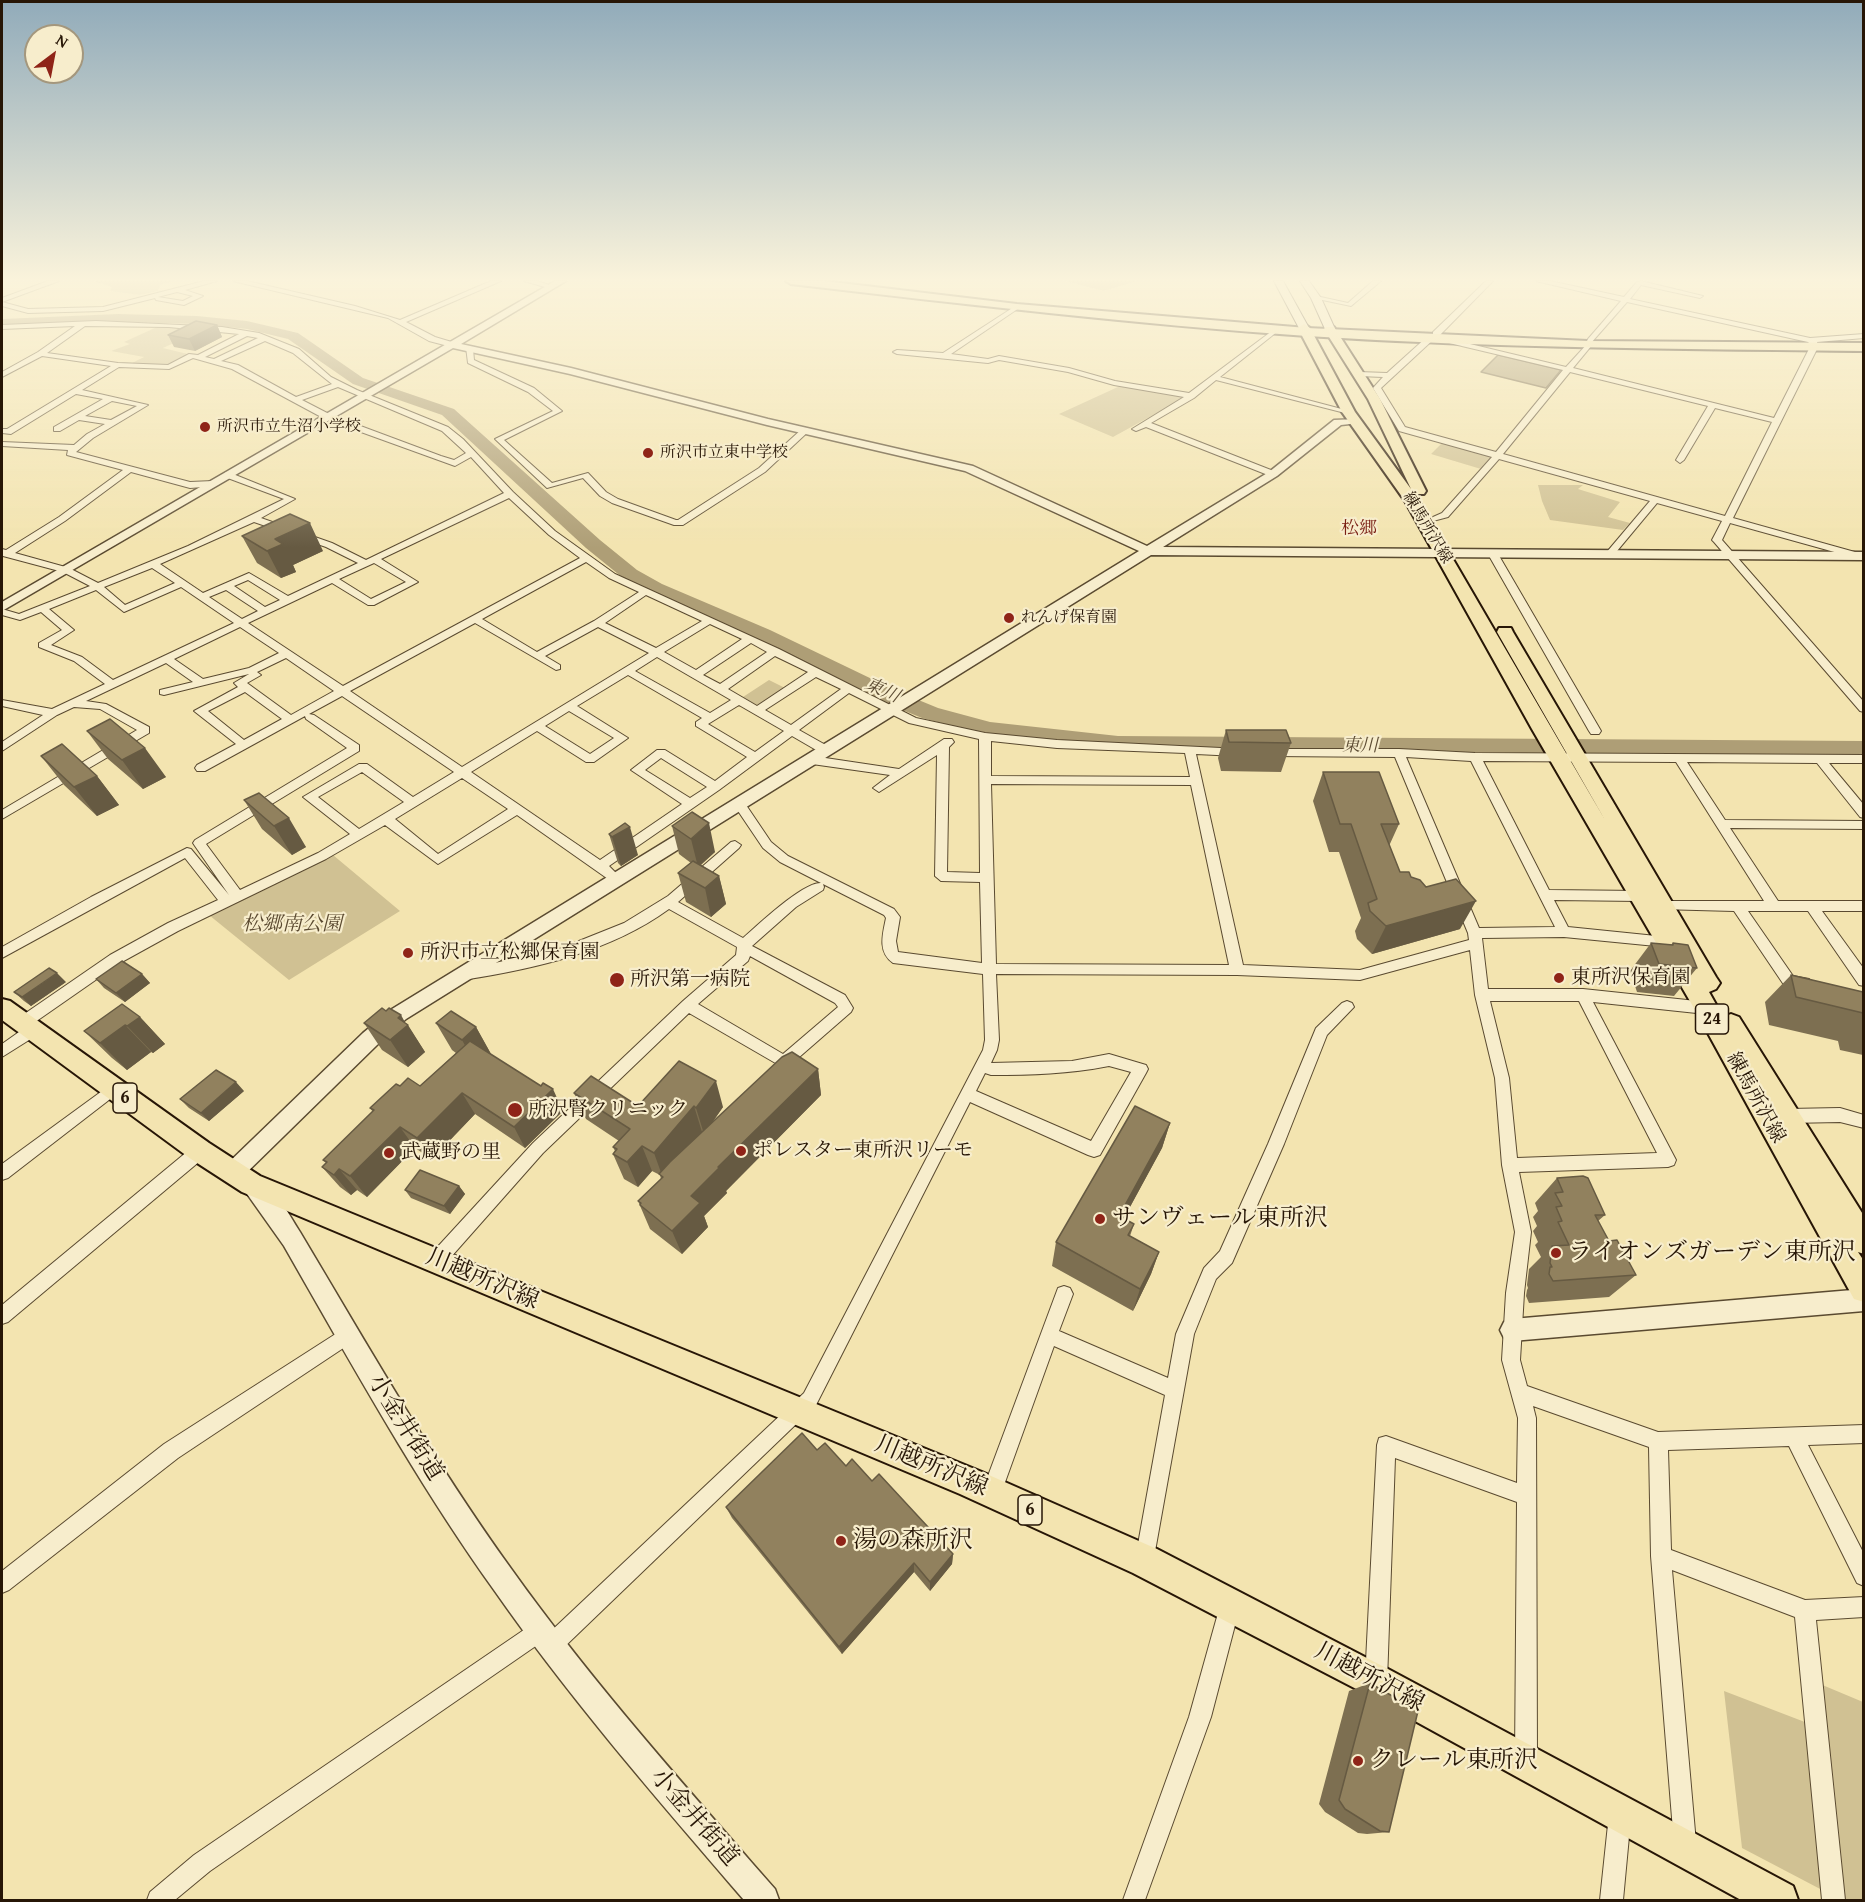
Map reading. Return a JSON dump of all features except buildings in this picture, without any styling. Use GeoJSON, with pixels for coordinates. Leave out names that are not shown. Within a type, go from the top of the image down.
{"type":"FeatureCollection","features":[{"type":"Feature","properties":{"kind":"main road","name":"練馬所沢線"},"geometry":{"type":"LineString","coordinates":[[1326,370],[1352,417],[1450,553],[1563,747],[1664,906],[1737,1034],[1863,1241]]}},
{"type":"Feature","properties":{"kind":"main road","name":"練馬所沢線"},"geometry":{"type":"LineString","coordinates":[[1356,370],[1392,433],[1416,486],[1436,519],[1450,553]]}},
{"type":"Feature","properties":{"kind":"main road","name":"練馬所沢線"},"geometry":{"type":"LineString","coordinates":[[1563,747],[1639,896],[1706,1008],[1863,1289]]}},
{"type":"Feature","properties":{"kind":"main road","name":"小金井街道"},"geometry":{"type":"LineString","coordinates":[[2,1008],[241,1178]]}},
{"type":"Feature","properties":{"kind":"main road","name":"川越所沢線"},"geometry":{"type":"LineString","coordinates":[[241,1178],[654,1353],[800,1411],[992,1492],[1145,1561],[1376,1681],[1779,1900]]}},
{"type":"Feature","properties":{"kind":"street"},"geometry":{"type":"LineString","coordinates":[[5,431],[109,370]]}},
{"type":"Feature","properties":{"kind":"street"},"geometry":{"type":"LineString","coordinates":[[240,370],[328,417],[455,463],[472,453]]}},
{"type":"Feature","properties":{"kind":"street"},"geometry":{"type":"LineString","coordinates":[[317,370],[338,384],[445,429],[552,533],[585,559],[612,576],[750,639],[921,723],[985,737],[1190,752],[1399,753],[1475,757],[1563,747],[1679,758],[1863,759]]}},
{"type":"Feature","properties":{"kind":"street"},"geometry":{"type":"LineString","coordinates":[[2,610],[66,570],[410,370]]}},
{"type":"Feature","properties":{"kind":"street"},"geometry":{"type":"LineString","coordinates":[[488,370],[531,390],[551,403],[558,411],[499,440],[550,486],[585,475],[603,494],[615,501],[680,523],[750,478],[806,430]]}},
{"type":"Feature","properties":{"kind":"street"},"geometry":{"type":"LineString","coordinates":[[565,370],[969,468],[1148,551],[1861,556]]}},
{"type":"Feature","properties":{"kind":"street"},"geometry":{"type":"LineString","coordinates":[[1068,370],[1114,383],[1191,396]]}},
{"type":"Feature","properties":{"kind":"street"},"geometry":{"type":"LineString","coordinates":[[1136,429],[1191,396],[1225,370]]}},
{"type":"Feature","properties":{"kind":"street"},"geometry":{"type":"LineString","coordinates":[[1396,370],[1377,388],[1402,429],[1861,556]]}},
{"type":"Feature","properties":{"kind":"street"},"geometry":{"type":"LineString","coordinates":[[1436,519],[1445,515],[1568,370],[1778,421]]}},
{"type":"Feature","properties":{"kind":"street"},"geometry":{"type":"LineString","coordinates":[[1801,370],[1778,421],[1717,540],[1863,709]]}},
{"type":"Feature","properties":{"kind":"street"},"geometry":{"type":"LineString","coordinates":[[1359,374],[1389,375]]}},
{"type":"Feature","properties":{"kind":"street"},"geometry":{"type":"LineString","coordinates":[[1215,378],[1352,417]]}},
{"type":"Feature","properties":{"kind":"street"},"geometry":{"type":"LineString","coordinates":[[297,399],[338,384]]}},
{"type":"Feature","properties":{"kind":"street"},"geometry":{"type":"LineString","coordinates":[[74,391],[144,405],[70,453],[190,485],[213,484]]}},
{"type":"Feature","properties":{"kind":"street"},"geometry":{"type":"LineString","coordinates":[[57,429],[111,398]]}},
{"type":"Feature","properties":{"kind":"street"},"geometry":{"type":"LineString","coordinates":[[1680,460],[1713,405]]}},
{"type":"Feature","properties":{"kind":"street"},"geometry":{"type":"LineString","coordinates":[[77,417],[113,423]]}},
{"type":"Feature","properties":{"kind":"street"},"geometry":{"type":"LineString","coordinates":[[241,1178],[380,1030],[414,1005],[1273,474],[1338,422],[1352,417]]}},
{"type":"Feature","properties":{"kind":"street"},"geometry":{"type":"LineString","coordinates":[[1146,424],[1273,474]]}},
{"type":"Feature","properties":{"kind":"street"},"geometry":{"type":"LineString","coordinates":[[2,443],[12,435],[5,431]]}},
{"type":"Feature","properties":{"kind":"street"},"geometry":{"type":"LineString","coordinates":[[2,443],[75,448]]}},
{"type":"Feature","properties":{"kind":"street"},"geometry":{"type":"LineString","coordinates":[[4,553],[62,519],[130,469]]}},
{"type":"Feature","properties":{"kind":"street"},"geometry":{"type":"LineString","coordinates":[[2,610],[20,617],[254,519],[291,499],[228,475]]}},
{"type":"Feature","properties":{"kind":"street"},"geometry":{"type":"LineString","coordinates":[[2,747],[53,713],[510,494]]}},
{"type":"Feature","properties":{"kind":"street"},"geometry":{"type":"LineString","coordinates":[[1609,555],[1655,500]]}},
{"type":"Feature","properties":{"kind":"street"},"geometry":{"type":"LineString","coordinates":[[254,519],[329,545],[413,582],[371,603],[332,579]]}},
{"type":"Feature","properties":{"kind":"street"},"geometry":{"type":"LineString","coordinates":[[4,553],[66,570],[97,586],[124,609],[183,583]]}},
{"type":"Feature","properties":{"kind":"street"},"geometry":{"type":"LineString","coordinates":[[1492,554],[1595,731]]}},
{"type":"Feature","properties":{"kind":"street"},"geometry":{"type":"LineString","coordinates":[[201,768],[585,559]]}},
{"type":"Feature","properties":{"kind":"street"},"geometry":{"type":"LineString","coordinates":[[152,563],[517,809],[618,881]]}},
{"type":"Feature","properties":{"kind":"street"},"geometry":{"type":"LineString","coordinates":[[203,596],[249,576],[287,600]]}},
{"type":"Feature","properties":{"kind":"street"},"geometry":{"type":"LineString","coordinates":[[227,586],[264,611]]}},
{"type":"Feature","properties":{"kind":"street"},"geometry":{"type":"LineString","coordinates":[[537,656],[598,622],[645,592]]}},
{"type":"Feature","properties":{"kind":"street"},"geometry":{"type":"LineString","coordinates":[[42,608],[69,630],[43,645],[78,659],[112,684]]}},
{"type":"Feature","properties":{"kind":"street"},"geometry":{"type":"LineString","coordinates":[[474,619],[556,667]]}},
{"type":"Feature","properties":{"kind":"street"},"geometry":{"type":"LineString","coordinates":[[2,1051],[27,1027],[116,959],[174,927],[233,900],[359,835],[708,621]]}},
{"type":"Feature","properties":{"kind":"street"},"geometry":{"type":"LineString","coordinates":[[598,622],[658,653],[827,751]]}},
{"type":"Feature","properties":{"kind":"street"},"geometry":{"type":"LineString","coordinates":[[696,675],[750,639]]}},
{"type":"Feature","properties":{"kind":"street"},"geometry":{"type":"LineString","coordinates":[[720,689],[775,651]]}},
{"type":"Feature","properties":{"kind":"street"},"geometry":{"type":"LineString","coordinates":[[164,692],[253,670],[289,655]]}},
{"type":"Feature","properties":{"kind":"street"},"geometry":{"type":"LineString","coordinates":[[289,655],[239,683],[291,720]]}},
{"type":"Feature","properties":{"kind":"street"},"geometry":{"type":"LineString","coordinates":[[166,658],[200,682]]}},
{"type":"Feature","properties":{"kind":"street"},"geometry":{"type":"LineString","coordinates":[[628,671],[710,718]]}},
{"type":"Feature","properties":{"kind":"street"},"geometry":{"type":"LineString","coordinates":[[758,711],[816,672]]}},
{"type":"Feature","properties":{"kind":"street"},"geometry":{"type":"LineString","coordinates":[[244,745],[200,711],[245,688]]}},
{"type":"Feature","properties":{"kind":"street"},"geometry":{"type":"LineString","coordinates":[[600,866],[715,787],[848,689]]}},
{"type":"Feature","properties":{"kind":"street"},"geometry":{"type":"LineString","coordinates":[[739,700],[700,724],[755,757]]}},
{"type":"Feature","properties":{"kind":"street"},"geometry":{"type":"LineString","coordinates":[[2,703],[53,713]]}},
{"type":"Feature","properties":{"kind":"street"},"geometry":{"type":"LineString","coordinates":[[2,816],[145,730],[102,706],[72,704]]}},
{"type":"Feature","properties":{"kind":"street"},"geometry":{"type":"LineString","coordinates":[[538,727],[590,759],[622,738],[570,707]]}},
{"type":"Feature","properties":{"kind":"street"},"geometry":{"type":"LineString","coordinates":[[233,900],[198,843],[355,748],[310,717]]}},
{"type":"Feature","properties":{"kind":"street"},"geometry":{"type":"LineString","coordinates":[[879,788],[943,746],[958,732]]}},
{"type":"Feature","properties":{"kind":"street"},"geometry":{"type":"LineString","coordinates":[[158,1900],[202,1863],[547,1637],[800,1411],[820,1382],[990,1050],[992,1040],[985,737]]}},
{"type":"Feature","properties":{"kind":"street"},"geometry":{"type":"LineString","coordinates":[[943,746],[941,876],[987,878]]}},
{"type":"Feature","properties":{"kind":"street"},"geometry":{"type":"LineString","coordinates":[[1190,752],[1237,970]]}},
{"type":"Feature","properties":{"kind":"street"},"geometry":{"type":"LineString","coordinates":[[690,804],[637,770],[661,753],[715,787]]}},
{"type":"Feature","properties":{"kind":"street"},"geometry":{"type":"LineString","coordinates":[[1399,753],[1476,938],[1482,995],[1502,1078],[1510,1165],[1523,1232],[1512,1330],[1511,1360],[1527,1418],[1526,1764]]}},
{"type":"Feature","properties":{"kind":"street"},"geometry":{"type":"LineString","coordinates":[[1475,757],[1564,932]]}},
{"type":"Feature","properties":{"kind":"street"},"geometry":{"type":"LineString","coordinates":[[1679,758],[1774,906]]}},
{"type":"Feature","properties":{"kind":"street"},"geometry":{"type":"LineString","coordinates":[[1820,759],[1863,814]]}},
{"type":"Feature","properties":{"kind":"street"},"geometry":{"type":"LineString","coordinates":[[812,760],[902,773]]}},
{"type":"Feature","properties":{"kind":"street"},"geometry":{"type":"LineString","coordinates":[[359,835],[309,797],[363,767],[413,803]]}},
{"type":"Feature","properties":{"kind":"street"},"geometry":{"type":"LineString","coordinates":[[985,780],[1197,781]]}},
{"type":"Feature","properties":{"kind":"street"},"geometry":{"type":"LineString","coordinates":[[740,805],[767,845],[784,859],[889,912],[893,917],[889,951],[893,957],[990,969],[1237,970],[1360,975],[1476,938],[1564,932],[1666,942]]}},
{"type":"Feature","properties":{"kind":"street"},"geometry":{"type":"LineString","coordinates":[[386,819],[438,860],[517,809]]}},
{"type":"Feature","properties":{"kind":"street"},"geometry":{"type":"LineString","coordinates":[[1722,824],[1863,825]]}},
{"type":"Feature","properties":{"kind":"street"},"geometry":{"type":"LineString","coordinates":[[461,976],[537,960],[596,942],[637,922],[668,902],[735,845]]}},
{"type":"Feature","properties":{"kind":"street"},"geometry":{"type":"LineString","coordinates":[[2,953],[187,852],[233,900]]}},
{"type":"Feature","properties":{"kind":"street"},"geometry":{"type":"LineString","coordinates":[[437,1260],[538,1148],[688,1005],[743,957],[744,947],[790,904],[818,887]]}},
{"type":"Feature","properties":{"kind":"street"},"geometry":{"type":"LineString","coordinates":[[1545,896],[1639,896]]}},
{"type":"Feature","properties":{"kind":"street"},"geometry":{"type":"LineString","coordinates":[[668,902],[744,947],[840,999],[846,1008],[784,1062],[688,1005]]}},
{"type":"Feature","properties":{"kind":"street"},"geometry":{"type":"LineString","coordinates":[[1664,906],[1863,906]]}},
{"type":"Feature","properties":{"kind":"street"},"geometry":{"type":"LineString","coordinates":[[1738,906],[1789,981],[1821,987]]}},
{"type":"Feature","properties":{"kind":"street"},"geometry":{"type":"LineString","coordinates":[[1812,906],[1863,981]]}},
{"type":"Feature","properties":{"kind":"street"},"geometry":{"type":"LineString","coordinates":[[1482,995],[1583,995],[1706,1008]]}},
{"type":"Feature","properties":{"kind":"street"},"geometry":{"type":"LineString","coordinates":[[1510,1165],[1668,1160],[1583,995]]}},
{"type":"Feature","properties":{"kind":"street"},"geometry":{"type":"LineString","coordinates":[[1145,1561],[1185,1334],[1210,1274],[1226,1257],[1276,1144],[1321,1032],[1347,1007]]}},
{"type":"Feature","properties":{"kind":"street"},"geometry":{"type":"LineString","coordinates":[[966,1094],[1094,1150],[1140,1068],[1109,1059],[1072,1067],[1040,1069],[991,1069],[982,1066]]}},
{"type":"Feature","properties":{"kind":"street"},"geometry":{"type":"LineString","coordinates":[[5,1165],[113,1089]]}},
{"type":"Feature","properties":{"kind":"street"},"geometry":{"type":"LineString","coordinates":[[1788,1116],[1840,1115],[1863,1122]]}},
{"type":"Feature","properties":{"kind":"street"},"geometry":{"type":"LineString","coordinates":[[2,1316],[200,1151]]}},
{"type":"Feature","properties":{"kind":"street","name":"小金井街道"},"geometry":{"type":"LineString","coordinates":[[241,1178],[273,1210],[471,1534],[632,1747],[764,1900]]}},
{"type":"Feature","properties":{"kind":"street"},"geometry":{"type":"LineString","coordinates":[[992,1492],[1064,1294]]}},
{"type":"Feature","properties":{"kind":"street"},"geometry":{"type":"LineString","coordinates":[[1512,1330],[1863,1300]]}},
{"type":"Feature","properties":{"kind":"street"},"geometry":{"type":"LineString","coordinates":[[2,1583],[171,1451],[348,1335]]}},
{"type":"Feature","properties":{"kind":"street"},"geometry":{"type":"LineString","coordinates":[[1049,1335],[1175,1390]]}},
{"type":"Feature","properties":{"kind":"street"},"geometry":{"type":"LineString","coordinates":[[1521,1393],[1658,1441],[1863,1434]]}},
{"type":"Feature","properties":{"kind":"street"},"geometry":{"type":"LineString","coordinates":[[1795,1438],[1863,1576]]}},
{"type":"Feature","properties":{"kind":"street"},"geometry":{"type":"LineString","coordinates":[[1658,1441],[1661,1556],[1685,1850]]}},
{"type":"Feature","properties":{"kind":"street"},"geometry":{"type":"LineString","coordinates":[[1376,1681],[1386,1445],[1526,1496]]}},
{"type":"Feature","properties":{"kind":"street"},"geometry":{"type":"LineString","coordinates":[[1661,1556],[1805,1610],[1863,1607]]}},
{"type":"Feature","properties":{"kind":"street"},"geometry":{"type":"LineString","coordinates":[[1134,1900],[1200,1717],[1231,1604]]}},
{"type":"Feature","properties":{"kind":"street"},"geometry":{"type":"LineString","coordinates":[[1805,1610],[1834,1900]]}},
{"type":"Feature","properties":{"kind":"street"},"geometry":{"type":"LineString","coordinates":[[1611,1900],[1620,1815]]}},
{"type":"Feature","properties":{"kind":"green space"},"geometry":{"type":"Polygon","coordinates":[[[1120,386],[1186,397],[1113,437],[1059,414],[1120,386]]]}},
{"type":"Feature","properties":{"kind":"green space"},"geometry":{"type":"Polygon","coordinates":[[[1443,442],[1493,456],[1481,469],[1431,454],[1443,442]]]}},
{"type":"Feature","properties":{"kind":"green space"},"geometry":{"type":"Polygon","coordinates":[[[1538,485],[1583,485],[1578,489],[1620,502],[1608,517],[1630,523],[1623,530],[1550,520],[1538,485]]]}},
{"type":"Feature","properties":{"kind":"green space"},"geometry":{"type":"Polygon","coordinates":[[[769,680],[785,688],[761,704],[756,705],[743,697],[769,680]]]}},
{"type":"Feature","properties":{"kind":"green space","name":"松郷南公園"},"geometry":{"type":"Polygon","coordinates":[[[333,855],[400,911],[289,980],[209,915],[333,855]]]}},
{"type":"Feature","properties":{"kind":"green space"},"geometry":{"type":"Polygon","coordinates":[[[1820,1684],[1863,1702],[1863,1900],[1842,1900],[1820,1684]]]}},
{"type":"Feature","properties":{"kind":"green space"},"geometry":{"type":"Polygon","coordinates":[[[1724,1691],[1810,1724],[1824,1891],[1742,1848],[1724,1691]]]}},
{"type":"Feature","properties":{"kind":"shaded area"},"geometry":{"type":"Polygon","coordinates":[[[1483,370],[1561,370],[1546,388],[1481,372],[1483,370]]]}},
{"type":"Feature","properties":{"kind":"waterway","name":"東川"},"geometry":{"type":"LineString","coordinates":[[342,370],[358,381],[448,412],[593,544],[630,574],[655,588],[763,634],[891,697],[930,713],[990,729],[1118,743],[1864,748]]}},
{"type":"Feature","properties":{"kind":"place","name":"所沢市立牛沼小学校"},"geometry":{"type":"Point","coordinates":[205,427]}},
{"type":"Feature","properties":{"kind":"place","name":"所沢市立東中学校"},"geometry":{"type":"Point","coordinates":[648,453]}},
{"type":"Feature","properties":{"kind":"place","name":"れんげ保育園"},"geometry":{"type":"Point","coordinates":[1009,618]}},
{"type":"Feature","properties":{"kind":"place","name":"所沢市立松郷保育園"},"geometry":{"type":"Point","coordinates":[408,953]}},
{"type":"Feature","properties":{"kind":"place","name":"東所沢保育園"},"geometry":{"type":"Point","coordinates":[1559,978]}},
{"type":"Feature","properties":{"kind":"place","name":"所沢第一病院"},"geometry":{"type":"Point","coordinates":[617,980]}},
{"type":"Feature","properties":{"kind":"place","name":"所沢腎クリニック"},"geometry":{"type":"Point","coordinates":[515,1110]}},
{"type":"Feature","properties":{"kind":"place","name":"ポレスター東所沢リーモ"},"geometry":{"type":"Point","coordinates":[741,1151]}},
{"type":"Feature","properties":{"kind":"place","name":"武蔵野の里"},"geometry":{"type":"Point","coordinates":[389,1153]}},
{"type":"Feature","properties":{"kind":"place","name":"サンヴェール東所沢"},"geometry":{"type":"Point","coordinates":[1100,1219]}},
{"type":"Feature","properties":{"kind":"place","name":"ライオンズガーデン東所沢"},"geometry":{"type":"Point","coordinates":[1556,1253]}},
{"type":"Feature","properties":{"kind":"place","name":"湯の森所沢"},"geometry":{"type":"Point","coordinates":[841,1541]}},
{"type":"Feature","properties":{"kind":"place","name":"クレール東所沢"},"geometry":{"type":"Point","coordinates":[1358,1761]}},
{"type":"Feature","properties":{"kind":"district","name":"松郷"},"geometry":{"type":"Point","coordinates":[1359,529]}}]}
